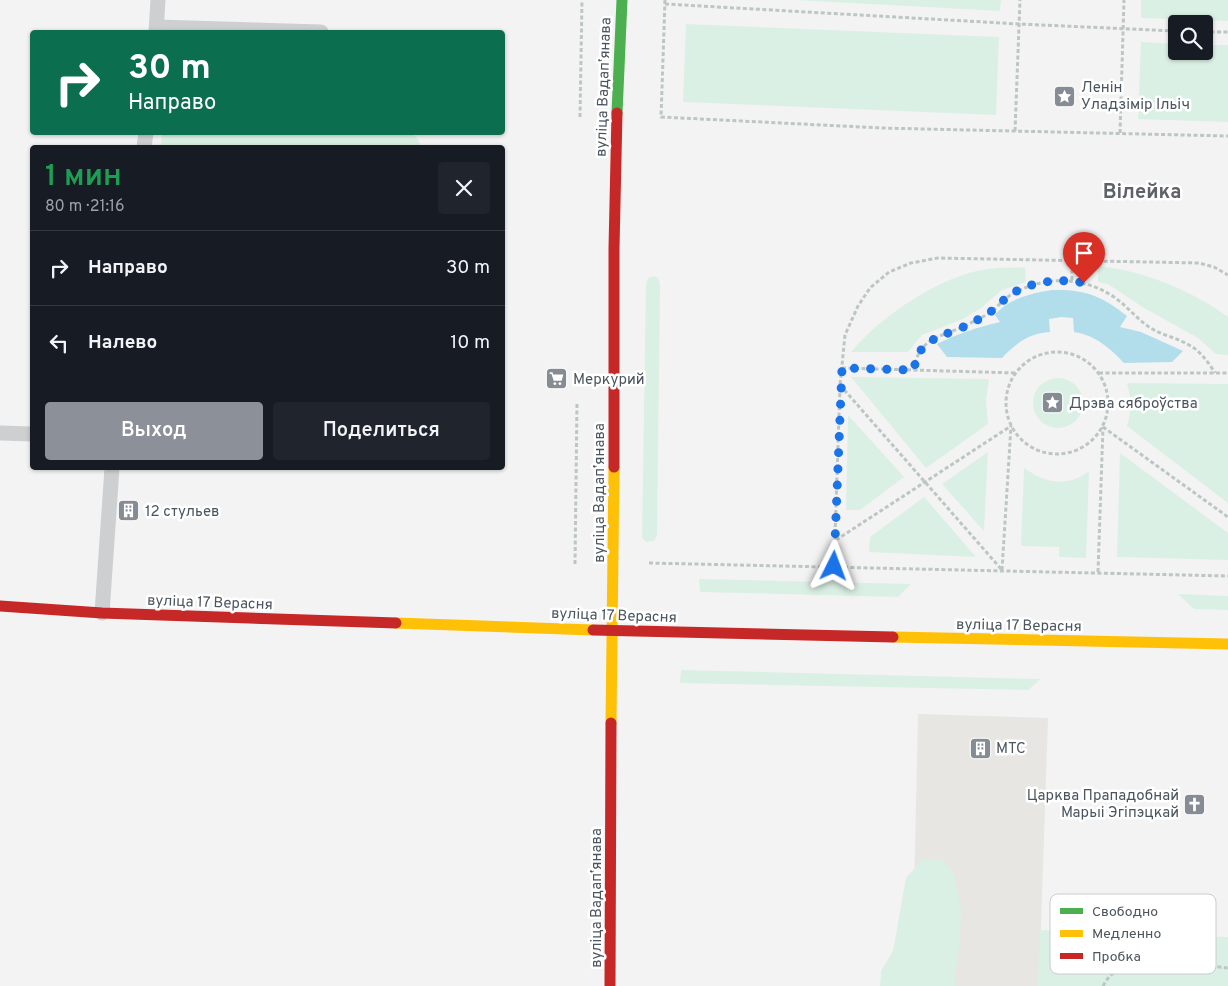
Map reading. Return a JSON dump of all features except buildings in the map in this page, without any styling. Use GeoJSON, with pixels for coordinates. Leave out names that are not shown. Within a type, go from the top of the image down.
{"type":"FeatureCollection","features":[{"type":"Feature","properties":{"kind":"street","name":"вуліца Вадапʼянава"},"geometry":{"type":"LineString","coordinates":[[610,986],[615,170],[622,0]]}},
{"type":"Feature","properties":{"kind":"street","name":"вуліца 17 Верасня"},"geometry":{"type":"LineString","coordinates":[[0,606],[102,613],[612,631],[1228,644]]}},
{"type":"Feature","properties":{"kind":"lane"},"geometry":{"type":"LineString","coordinates":[[157,30],[158,0]]}},
{"type":"Feature","properties":{"kind":"lane"},"geometry":{"type":"LineString","coordinates":[[0,433],[30,434]]}},
{"type":"Feature","properties":{"kind":"lane"},"geometry":{"type":"LineString","coordinates":[[102,613],[112,470]]}},
{"type":"Feature","properties":{"kind":"path"},"geometry":{"type":"LineString","coordinates":[[1014,131],[1020,0]]}},
{"type":"Feature","properties":{"kind":"path"},"geometry":{"type":"LineString","coordinates":[[1120,134],[1124,0]]}},
{"type":"Feature","properties":{"kind":"path"},"geometry":{"type":"LineString","coordinates":[[1168,31],[1018,24],[665,2],[661,117],[882,128],[1228,136]]}},
{"type":"Feature","properties":{"kind":"path"},"geometry":{"type":"LineString","coordinates":[[1213,32],[1228,32]]}},
{"type":"Feature","properties":{"kind":"path"},"geometry":{"type":"LineString","coordinates":[[834,566],[840,385],[846,335],[858,306],[870,288],[889,272],[911,263],[938,258],[1199,263],[1214,267],[1228,275]]}},
{"type":"Feature","properties":{"kind":"path"},"geometry":{"type":"LineString","coordinates":[[1072,260],[1072,280]]}},
{"type":"Feature","properties":{"kind":"path"},"geometry":{"type":"LineString","coordinates":[[914,370],[920,350],[936,337],[987,315],[1013,294],[1029,286],[1046,281],[1072,280],[1096,286],[1116,298],[1150,327],[1198,351],[1215,373]]}},
{"type":"Feature","properties":{"kind":"path"},"geometry":{"type":"LineString","coordinates":[[1002,570],[1011,426],[1007,411],[1006,395],[1016,372],[1032,358],[1047,352],[1062,351],[1076,355],[1089,362],[1099,373],[1106,386],[1108,414],[1103,427],[1093,440],[1080,449],[1065,454],[1049,454],[1034,448],[1020,439],[1011,426]]}},
{"type":"Feature","properties":{"kind":"path"},"geometry":{"type":"LineString","coordinates":[[842,368],[1016,372]]}},
{"type":"Feature","properties":{"kind":"path"},"geometry":{"type":"LineString","coordinates":[[1099,373],[1228,373]]}},
{"type":"Feature","properties":{"kind":"path"},"geometry":{"type":"LineString","coordinates":[[840,385],[1002,570]]}},
{"type":"Feature","properties":{"kind":"path"},"geometry":{"type":"LineString","coordinates":[[836,541],[1011,426]]}},
{"type":"Feature","properties":{"kind":"path"},"geometry":{"type":"LineString","coordinates":[[1103,427],[1228,517]]}},
{"type":"Feature","properties":{"kind":"path"},"geometry":{"type":"LineString","coordinates":[[1098,572],[1103,427]]}},
{"type":"Feature","properties":{"kind":"path"},"geometry":{"type":"LineString","coordinates":[[644,563],[1228,576]]}},
{"type":"Feature","properties":{"kind":"path"},"geometry":{"type":"LineString","coordinates":[[1103,986],[1113,974]]}},
{"type":"Feature","properties":{"kind":"shaded area"},"geometry":{"type":"Polygon","coordinates":[[[918,714],[1048,718],[1039,986],[912,986],[918,714]]]}},
{"type":"Feature","properties":{"kind":"green space"},"geometry":{"type":"Polygon","coordinates":[[[795,0],[1001,0],[1000,11],[795,0]]]}},
{"type":"Feature","properties":{"kind":"green space"},"geometry":{"type":"Polygon","coordinates":[[[1141,0],[1228,0],[1228,21],[1213,20],[1213,15],[1168,15],[1168,19],[1141,18],[1141,0]]]}},
{"type":"Feature","properties":{"kind":"green space"},"geometry":{"type":"Polygon","coordinates":[[[686,24],[999,37],[996,115],[683,102],[686,24]]]}},
{"type":"Feature","properties":{"kind":"green space"},"geometry":{"type":"Polygon","coordinates":[[[1141,42],[1168,44],[1168,60],[1213,60],[1213,45],[1228,45],[1228,122],[1138,119],[1141,42]]]}},
{"type":"Feature","properties":{"kind":"green space"},"geometry":{"type":"Polygon","coordinates":[[[162,135],[413,135],[418,139],[420,145],[161,145],[162,135]]]}},
{"type":"Feature","properties":{"kind":"green space"},"geometry":{"type":"Polygon","coordinates":[[[1098,266],[1132,272],[1166,283],[1183,290],[1228,317],[1228,355],[1216,354],[1198,338],[1144,308],[1108,284],[1098,282],[1098,266]]]}},
{"type":"Feature","properties":{"kind":"green space"},"geometry":{"type":"Polygon","coordinates":[[[1025,267],[1026,282],[1002,290],[981,308],[963,319],[922,335],[908,352],[851,352],[878,325],[931,289],[969,273],[992,268],[1025,267]]]}},
{"type":"Feature","properties":{"kind":"green space"},"geometry":{"type":"Polygon","coordinates":[[[654,276],[658,278],[660,284],[657,536],[654,541],[646,542],[642,537],[646,285],[648,278],[654,276]]]}},
{"type":"Feature","properties":{"kind":"green space"},"geometry":{"type":"Polygon","coordinates":[[[851,377],[989,379],[986,401],[988,424],[926,468],[851,377]]]}},
{"type":"Feature","properties":{"kind":"green space"},"geometry":{"type":"Polygon","coordinates":[[[1058,378],[1067,380],[1078,389],[1083,403],[1081,412],[1072,423],[1058,428],[1049,426],[1038,417],[1033,403],[1035,394],[1044,383],[1058,378]]]}},
{"type":"Feature","properties":{"kind":"green space"},"geometry":{"type":"Polygon","coordinates":[[[1127,383],[1228,384],[1228,503],[1127,426],[1130,404],[1127,383]]]}},
{"type":"Feature","properties":{"kind":"green space"},"geometry":{"type":"Polygon","coordinates":[[[848,415],[904,477],[860,510],[846,510],[848,415]]]}},
{"type":"Feature","properties":{"kind":"green space"},"geometry":{"type":"Polygon","coordinates":[[[988,452],[984,531],[942,484],[988,452]]]}},
{"type":"Feature","properties":{"kind":"green space"},"geometry":{"type":"Polygon","coordinates":[[[1120,453],[1228,533],[1228,560],[1117,557],[1120,453]]]}},
{"type":"Feature","properties":{"kind":"green space"},"geometry":{"type":"Polygon","coordinates":[[[1024,468],[1040,477],[1056,482],[1073,480],[1089,471],[1086,558],[1059,557],[1059,547],[1021,546],[1024,468]]]}},
{"type":"Feature","properties":{"kind":"green space"},"geometry":{"type":"Polygon","coordinates":[[[924,497],[976,557],[869,552],[870,537],[924,497]]]}},
{"type":"Feature","properties":{"kind":"green space"},"geometry":{"type":"Polygon","coordinates":[[[699,579],[911,584],[898,597],[700,592],[699,579]]]}},
{"type":"Feature","properties":{"kind":"green space"},"geometry":{"type":"Polygon","coordinates":[[[1178,594],[1228,596],[1228,610],[1194,609],[1178,594]]]}},
{"type":"Feature","properties":{"kind":"green space"},"geometry":{"type":"Polygon","coordinates":[[[681,670],[1041,679],[1028,690],[680,683],[681,670]]]}},
{"type":"Feature","properties":{"kind":"green space"},"geometry":{"type":"Polygon","coordinates":[[[942,859],[954,874],[961,910],[955,986],[880,986],[881,971],[893,951],[906,878],[922,860],[942,859]]]}},
{"type":"Feature","properties":{"kind":"green space"},"geometry":{"type":"Polygon","coordinates":[[[1040,930],[1050,930],[1050,974],[1216,974],[1216,937],[1228,937],[1228,986],[1038,986],[1040,930]]]}},
{"type":"Feature","properties":{"kind":"water"},"geometry":{"type":"Polygon","coordinates":[[[1052,290],[1074,291],[1101,299],[1127,316],[1120,327],[1141,332],[1183,351],[1172,362],[1124,363],[1102,343],[1089,336],[1074,332],[1073,318],[1061,317],[1049,319],[1050,332],[1023,340],[1002,358],[947,357],[937,344],[968,331],[1000,322],[995,315],[1000,309],[1013,301],[1052,290]]]}},
{"type":"Feature","properties":{"kind":"traffic: fast"},"geometry":{"type":"LineString","coordinates":[[617,113],[622,0]]}},
{"type":"Feature","properties":{"kind":"traffic: slow"},"geometry":{"type":"LineString","coordinates":[[611,723],[614,467]]}},
{"type":"Feature","properties":{"kind":"traffic: slow"},"geometry":{"type":"LineString","coordinates":[[396,623],[593,630]]}},
{"type":"Feature","properties":{"kind":"traffic: slow"},"geometry":{"type":"LineString","coordinates":[[893,637],[1228,644]]}},
{"type":"Feature","properties":{"kind":"traffic: jam"},"geometry":{"type":"LineString","coordinates":[[614,467],[614,248],[617,113]]}},
{"type":"Feature","properties":{"kind":"traffic: jam"},"geometry":{"type":"LineString","coordinates":[[0,606],[102,613],[396,623]]}},
{"type":"Feature","properties":{"kind":"traffic: jam"},"geometry":{"type":"LineString","coordinates":[[593,630],[893,637]]}},
{"type":"Feature","properties":{"kind":"traffic: jam"},"geometry":{"type":"LineString","coordinates":[[610,986],[611,723]]}},
{"type":"Feature","properties":{"kind":"place","name":"Ленін Уладзімір Ільіч"},"geometry":{"type":"Point","coordinates":[1065,96]}},
{"type":"Feature","properties":{"kind":"place","name":"Меркурий"},"geometry":{"type":"Point","coordinates":[557,379]}},
{"type":"Feature","properties":{"kind":"place","name":"Дрэва сяброўства"},"geometry":{"type":"Point","coordinates":[1053,403]}},
{"type":"Feature","properties":{"kind":"place","name":"12 стульев"},"geometry":{"type":"Point","coordinates":[129,511]}},
{"type":"Feature","properties":{"kind":"place","name":"МТС"},"geometry":{"type":"Point","coordinates":[980,748]}},
{"type":"Feature","properties":{"kind":"place","name":"Царква Прападобнай Марыі Эгіпэцкай"},"geometry":{"type":"Point","coordinates":[1195,804]}},
{"type":"Feature","properties":{"kind":"district","name":"Вілейка"},"geometry":{"type":"Point","coordinates":[1142,191]}},
{"type":"Feature","properties":{"kind":"route"},"geometry":{"type":"LineString","coordinates":[[834,566],[842,368],[914,370],[920,350],[928,342],[987,315],[1013,294],[1029,286],[1046,281],[1072,280],[1084,283]]}}]}
